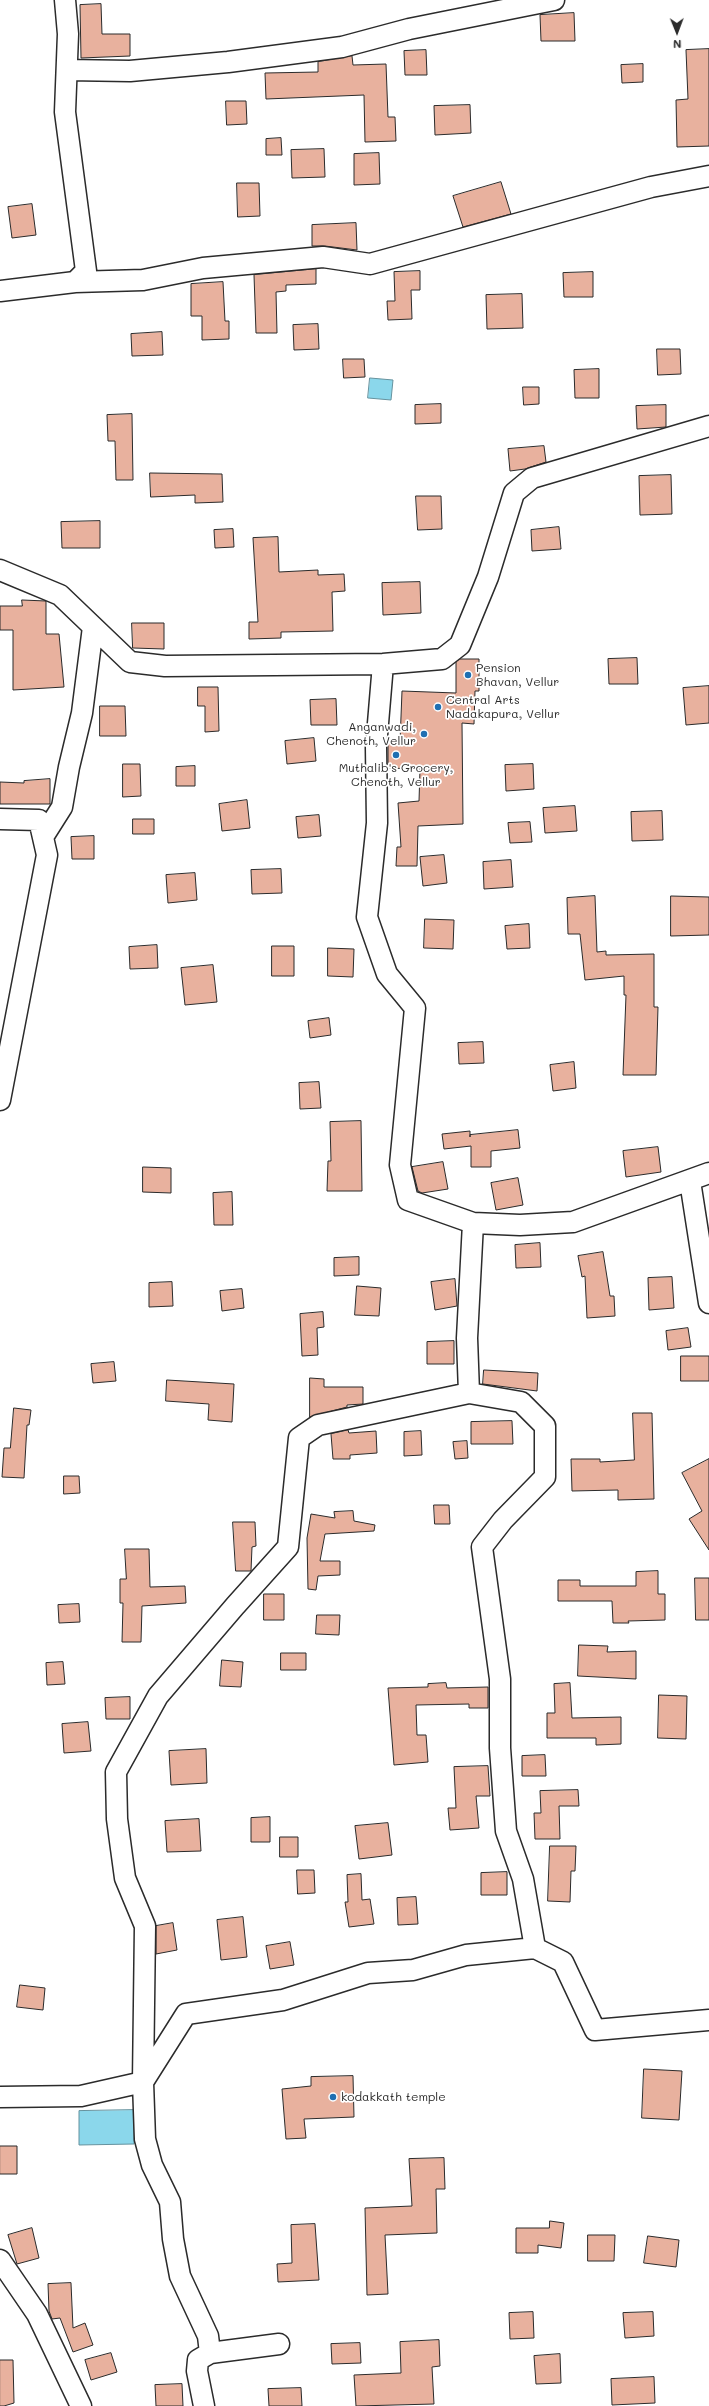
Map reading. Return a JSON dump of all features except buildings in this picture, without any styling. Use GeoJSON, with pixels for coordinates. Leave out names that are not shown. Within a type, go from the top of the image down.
{"type":"FeatureCollection","features":[{"type":"Feature","properties":{"kind":"street"},"geometry":{"type":"LineString","coordinates":[[65,0],[68,34],[66,112],[86,270],[76,282]]}},
{"type":"Feature","properties":{"kind":"street"},"geometry":{"type":"LineString","coordinates":[[67,70],[130,71],[228,62],[334,48],[409,29],[554,0]]}},
{"type":"Feature","properties":{"kind":"street"},"geometry":{"type":"LineString","coordinates":[[0,291],[76,282],[143,280],[203,268],[323,257],[370,264],[644,189],[709,176]]}},
{"type":"Feature","properties":{"kind":"street"},"geometry":{"type":"LineString","coordinates":[[0,570],[60,595],[130,662],[165,666],[382,664],[442,659],[460,645],[488,577],[514,493],[532,478],[709,426]]}},
{"type":"Feature","properties":{"kind":"street"},"geometry":{"type":"LineString","coordinates":[[43,837],[62,807],[69,767],[82,713],[93,627]]}},
{"type":"Feature","properties":{"kind":"street"},"geometry":{"type":"LineString","coordinates":[[382,664],[376,748],[376,823],[367,917],[387,974],[415,1008],[400,1166],[408,1200],[473,1223],[520,1225],[573,1222],[709,1173]]}},
{"type":"Feature","properties":{"kind":"street"},"geometry":{"type":"LineString","coordinates":[[0,819],[39,820],[47,855],[0,1100]]}},
{"type":"Feature","properties":{"kind":"street"},"geometry":{"type":"LineString","coordinates":[[690,1181],[709,1302]]}},
{"type":"Feature","properties":{"kind":"street"},"geometry":{"type":"LineString","coordinates":[[469,1394],[466,1338],[473,1223]]}},
{"type":"Feature","properties":{"kind":"street"},"geometry":{"type":"LineString","coordinates":[[210,2353],[208,2336],[180,2276],[173,2239],[170,2202],[152,2165],[147,2146],[143,2082],[145,1926],[125,1878],[117,1819],[116,1772],[158,1696],[234,1606],[288,1547],[299,1438],[318,1425],[469,1394],[520,1402],[545,1426],[545,1477],[504,1520],[482,1547],[500,1680],[500,1748],[506,1831],[523,1879],[535,1948]]}},
{"type":"Feature","properties":{"kind":"street"},"geometry":{"type":"LineString","coordinates":[[0,2097],[81,2096],[143,2082],[186,2014],[283,2000],[368,1973],[413,1970],[466,1955],[535,1948],[564,1962],[595,2030],[709,2020]]}},
{"type":"Feature","properties":{"kind":"street"},"geometry":{"type":"LineString","coordinates":[[0,2260],[37,2314],[81,2406]]}},
{"type":"Feature","properties":{"kind":"street"},"geometry":{"type":"LineString","coordinates":[[204,2406],[197,2371],[198,2360],[210,2353],[279,2344]]}},
{"type":"Feature","properties":{"kind":"water"},"geometry":{"type":"Polygon","coordinates":[[[370,378],[393,380],[391,400],[368,398],[370,378]]]}},
{"type":"Feature","properties":{"kind":"water"},"geometry":{"type":"Polygon","coordinates":[[[134,2110],[134,2144],[79,2145],[79,2111],[134,2110]]]}},
{"type":"Feature","properties":{"kind":"place","name":"Pension Bhavan, Vellur"},"geometry":{"type":"Point","coordinates":[468,675]}},
{"type":"Feature","properties":{"kind":"place","name":"Central Arts Nadakapura, Vellur"},"geometry":{"type":"Point","coordinates":[438,707]}},
{"type":"Feature","properties":{"kind":"place","name":"Anganwadi, Chenoth, Vellur"},"geometry":{"type":"Point","coordinates":[424,734]}},
{"type":"Feature","properties":{"kind":"place","name":"Muthalib's Grocery, Chenoth, Vellur"},"geometry":{"type":"Point","coordinates":[396,755]}},
{"type":"Feature","properties":{"kind":"place","name":"kodakkath temple"},"geometry":{"type":"Point","coordinates":[333,2097]}}]}
